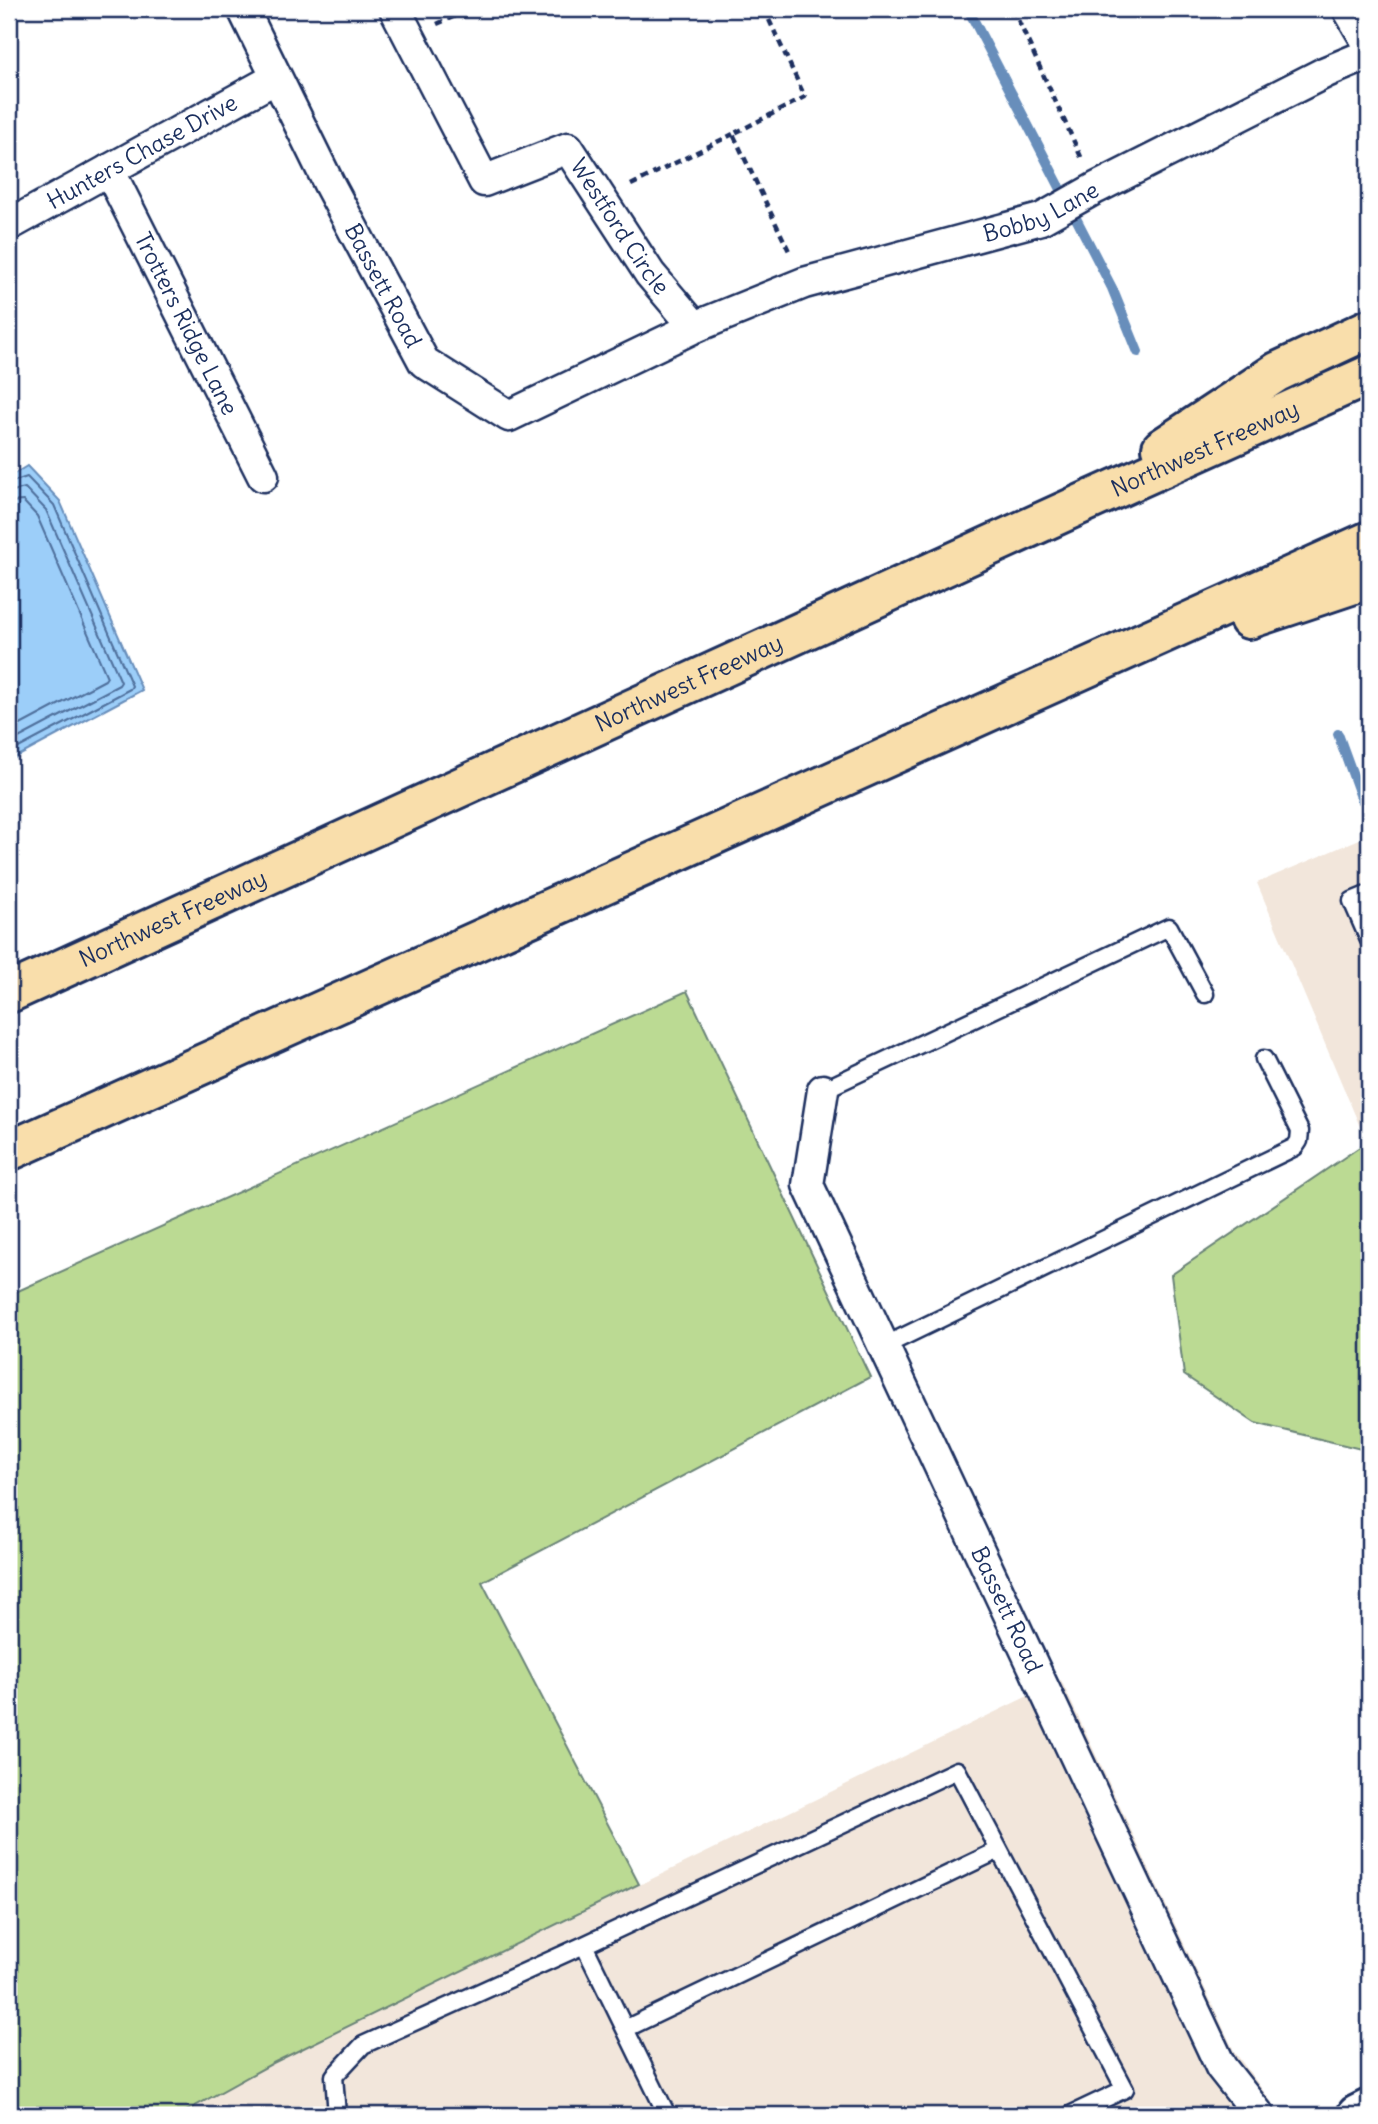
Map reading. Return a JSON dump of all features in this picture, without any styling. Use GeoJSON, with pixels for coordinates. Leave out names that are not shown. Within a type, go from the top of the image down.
{"type":"FeatureCollection","features":[{"type":"Feature","properties":{"kind":"highway"},"geometry":{"type":"LineString","coordinates":[[1077,506],[1277,372],[1369,329]]}},
{"type":"Feature","properties":{"kind":"highway","name":"Northwest Freeway"},"geometry":{"type":"LineString","coordinates":[[9,993],[1369,375]]}},
{"type":"Feature","properties":{"kind":"highway"},"geometry":{"type":"LineString","coordinates":[[9,1151],[1369,541]]}},
{"type":"Feature","properties":{"kind":"highway"},"geometry":{"type":"LineString","coordinates":[[1051,684],[1369,579]]}},
{"type":"Feature","properties":{"kind":"street","name":"Bassett Road"},"geometry":{"type":"LineString","coordinates":[[243,9],[276,78],[424,362],[509,416],[695,327]]}},
{"type":"Feature","properties":{"kind":"street","name":"Westford Circle"},"geometry":{"type":"LineString","coordinates":[[395,9],[484,181],[568,148],[650,274],[695,327]]}},
{"type":"Feature","properties":{"kind":"street"},"geometry":{"type":"LineString","coordinates":[[1348,9],[1369,45]]}},
{"type":"Feature","properties":{"kind":"street","name":"Bobby Lane"},"geometry":{"type":"LineString","coordinates":[[695,327],[804,283],[1041,219],[1325,72],[1369,54]]}},
{"type":"Feature","properties":{"kind":"street","name":"Hunters Chase Drive"},"geometry":{"type":"LineString","coordinates":[[9,225],[276,78]]}},
{"type":"Feature","properties":{"kind":"street","name":"Trotters Ridge Lane"},"geometry":{"type":"LineString","coordinates":[[109,170],[263,476]]}},
{"type":"Feature","properties":{"kind":"street","name":"Bassett Road"},"geometry":{"type":"LineString","coordinates":[[823,1090],[808,1185],[1220,2067],[1259,2115]]}},
{"type":"Feature","properties":{"kind":"street"},"geometry":{"type":"LineString","coordinates":[[1357,2115],[1369,2109]]}},
{"type":"Feature","properties":{"kind":"lane"},"geometry":{"type":"LineString","coordinates":[[1369,894],[1352,901],[1369,940]]}},
{"type":"Feature","properties":{"kind":"lane"},"geometry":{"type":"LineString","coordinates":[[823,1090],[1169,927],[1205,994]]}},
{"type":"Feature","properties":{"kind":"lane"},"geometry":{"type":"LineString","coordinates":[[884,1346],[1295,1147],[1300,1140],[1300,1131],[1264,1059]]}},
{"type":"Feature","properties":{"kind":"lane"},"geometry":{"type":"LineString","coordinates":[[337,2115],[334,2076],[363,2045],[584,1945],[957,1770],[1125,2089],[1070,2115]]}},
{"type":"Feature","properties":{"kind":"lane"},"geometry":{"type":"LineString","coordinates":[[625,2029],[999,1850]]}},
{"type":"Feature","properties":{"kind":"lane"},"geometry":{"type":"LineString","coordinates":[[584,1945],[667,2115]]}},
{"type":"Feature","properties":{"kind":"path"},"geometry":{"type":"LineString","coordinates":[[624,9],[632,15]]}},
{"type":"Feature","properties":{"kind":"path"},"geometry":{"type":"LineString","coordinates":[[602,200],[805,97],[764,9]]}},
{"type":"Feature","properties":{"kind":"path"},"geometry":{"type":"LineString","coordinates":[[1013,9],[1093,190]]}},
{"type":"Feature","properties":{"kind":"path"},"geometry":{"type":"LineString","coordinates":[[733,134],[804,283]]}},
{"type":"Feature","properties":{"kind":"shaded area"},"geometry":{"type":"Polygon","coordinates":[[[1369,835],[1369,1148],[1257,883],[1369,835]]]}},
{"type":"Feature","properties":{"kind":"shaded area"},"geometry":{"type":"Polygon","coordinates":[[[1061,1680],[1234,2051],[1281,2115],[179,2115],[273,2063],[1061,1680]]]}},
{"type":"Feature","properties":{"kind":"green space"},"geometry":{"type":"Polygon","coordinates":[[[687,991],[870,1377],[482,1582],[639,1884],[273,2063],[179,2115],[9,2115],[9,1295],[687,991]]]}},
{"type":"Feature","properties":{"kind":"green space"},"geometry":{"type":"Polygon","coordinates":[[[1367,1142],[1369,1451],[1255,1423],[1184,1375],[1171,1275],[1367,1142]]]}},
{"type":"Feature","properties":{"kind":"water"},"geometry":{"type":"Polygon","coordinates":[[[27,466],[60,501],[142,690],[9,761],[9,477],[27,466]]]}},
{"type":"Feature","properties":{"kind":"waterway"},"geometry":{"type":"LineString","coordinates":[[968,9],[1112,288],[1138,352]]}},
{"type":"Feature","properties":{"kind":"waterway"},"geometry":{"type":"LineString","coordinates":[[1338,734],[1362,800],[1369,805]]}}]}
